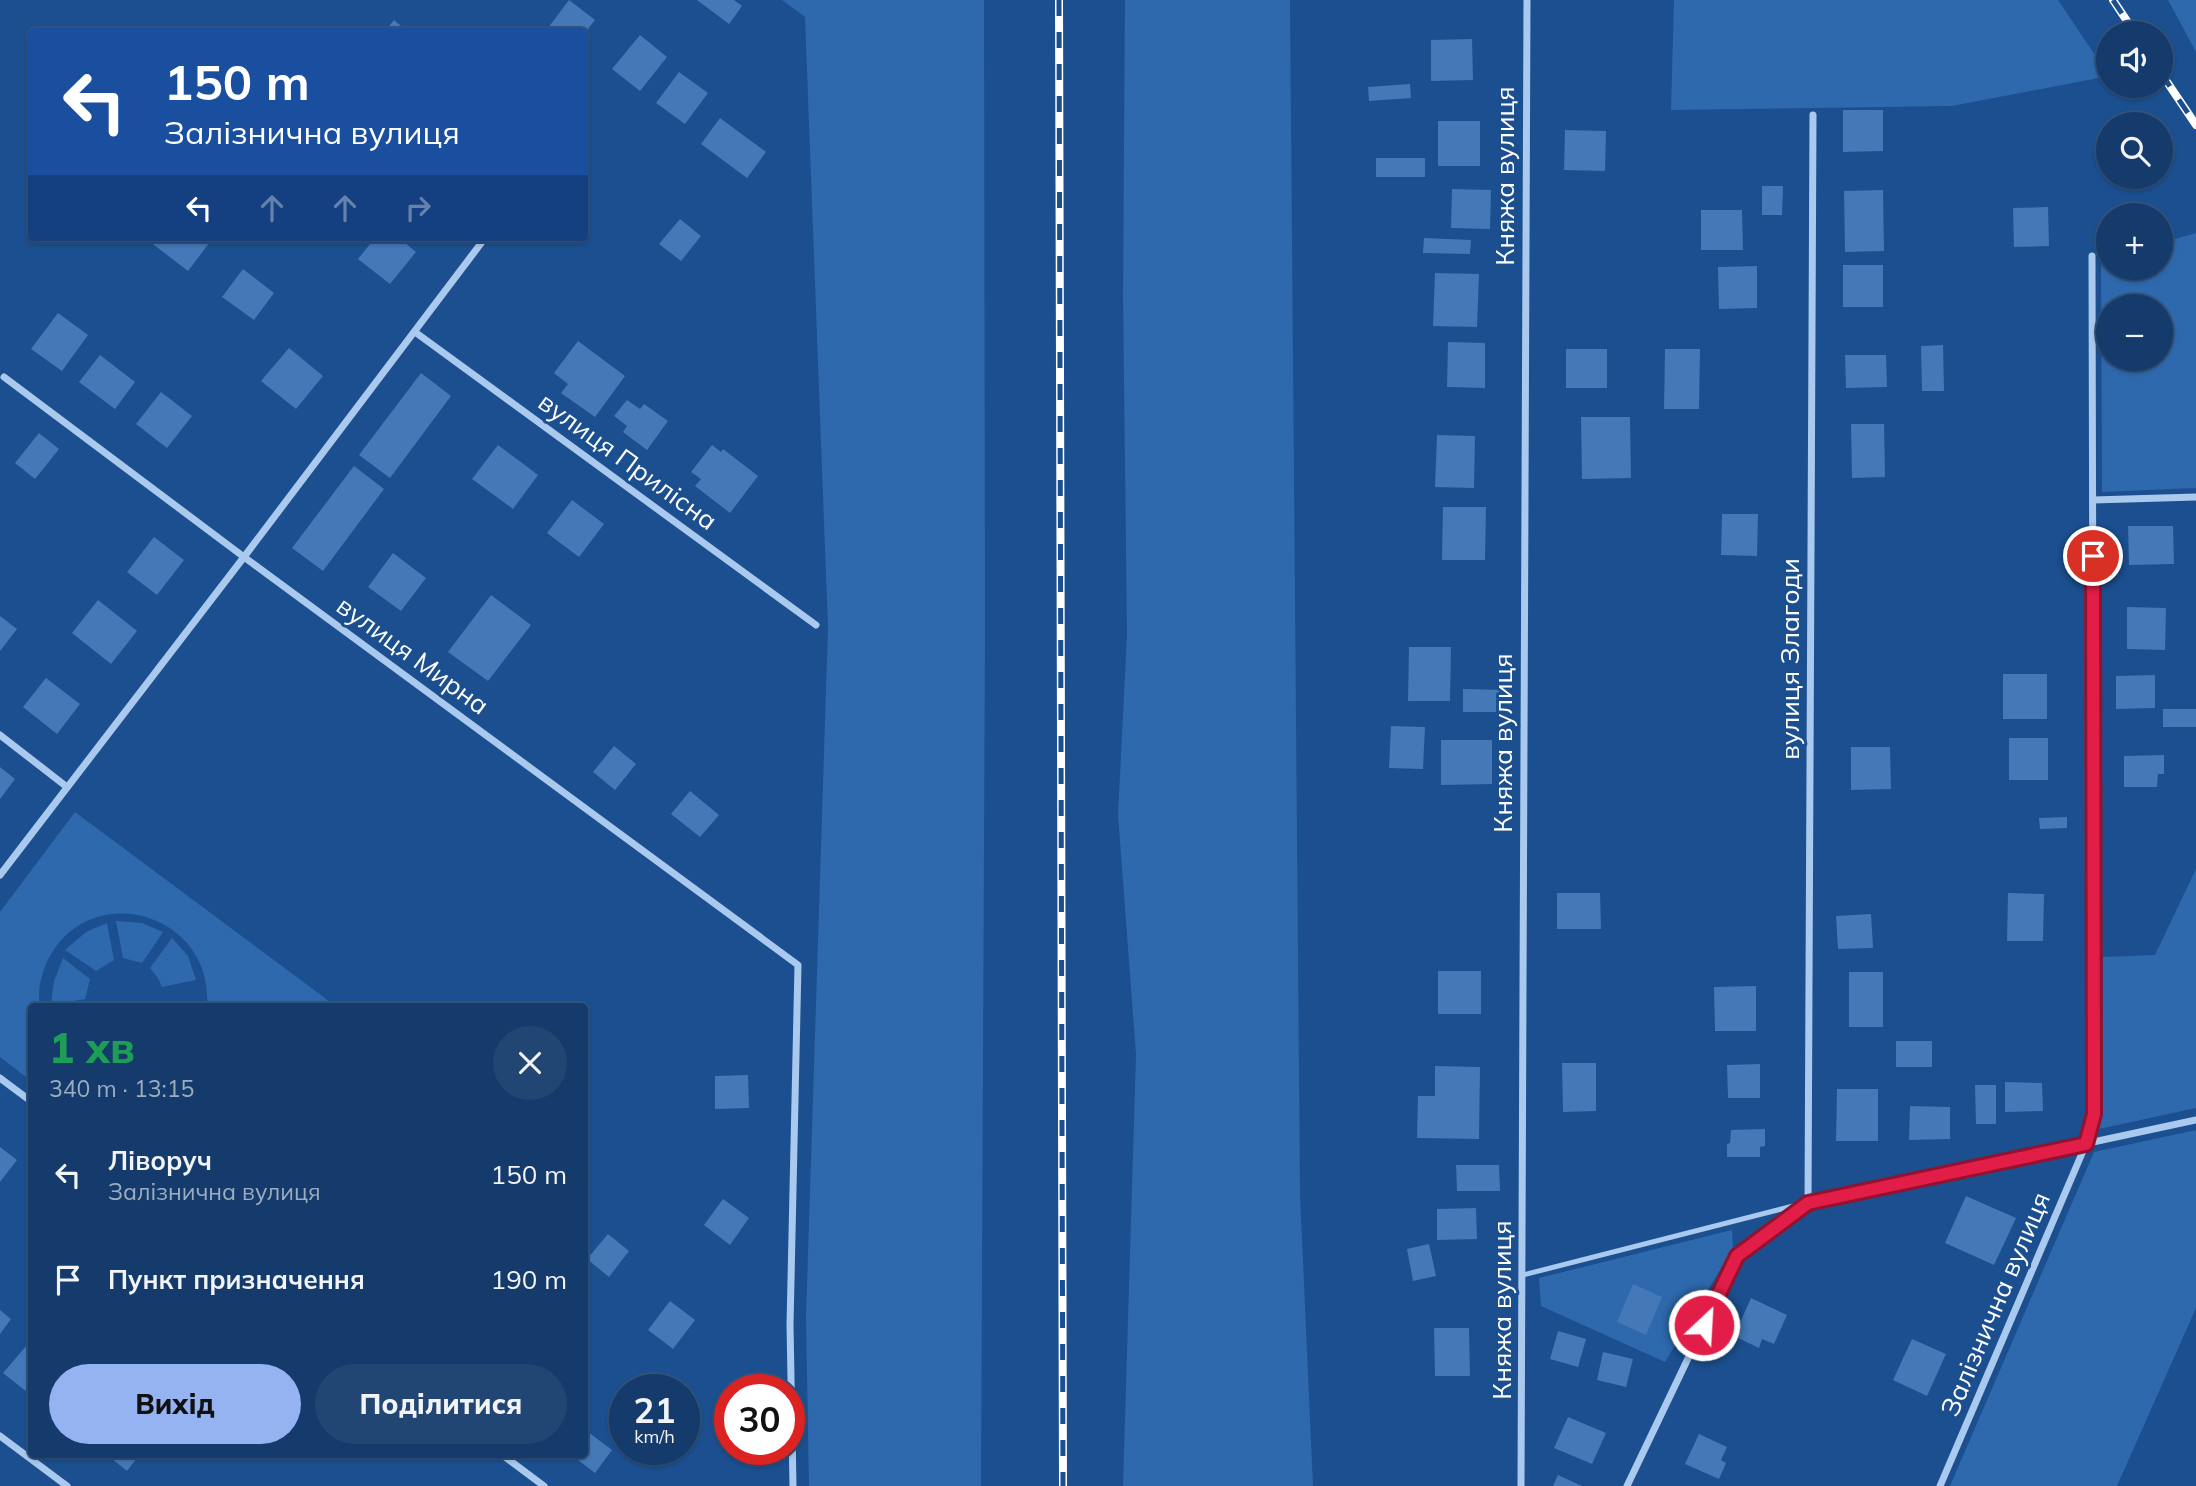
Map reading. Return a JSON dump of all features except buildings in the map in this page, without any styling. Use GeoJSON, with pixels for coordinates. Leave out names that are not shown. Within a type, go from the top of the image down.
{"type":"FeatureCollection","features":[{"type":"Feature","properties":{"kind":"street","name":"Княжа вулиця"},"geometry":{"type":"LineString","coordinates":[[1521,1486],[1527,0]]}},
{"type":"Feature","properties":{"kind":"street","name":"вулиця Злагоди"},"geometry":{"type":"LineString","coordinates":[[1808,1203],[1813,115]]}},
{"type":"Feature","properties":{"kind":"street"},"geometry":{"type":"LineString","coordinates":[[0,875],[482,242]]}},
{"type":"Feature","properties":{"kind":"street","name":"Залізнична вулиця"},"geometry":{"type":"LineString","coordinates":[[1940,1486],[2086,1144],[2094,1114],[2092,256]]}},
{"type":"Feature","properties":{"kind":"street","name":"вулиця Прилісна"},"geometry":{"type":"LineString","coordinates":[[415,332],[816,625]]}},
{"type":"Feature","properties":{"kind":"street","name":"вулиця Мирна"},"geometry":{"type":"LineString","coordinates":[[4,377],[798,965],[790,1325],[793,1486]]}},
{"type":"Feature","properties":{"kind":"street"},"geometry":{"type":"LineString","coordinates":[[2093,500],[2196,497]]}},
{"type":"Feature","properties":{"kind":"street"},"geometry":{"type":"LineString","coordinates":[[0,735],[67,787]]}},
{"type":"Feature","properties":{"kind":"street"},"geometry":{"type":"LineString","coordinates":[[0,1078],[28,1099]]}},
{"type":"Feature","properties":{"kind":"street"},"geometry":{"type":"LineString","coordinates":[[1627,1486],[1737,1256],[1808,1203],[2196,1120]]}},
{"type":"Feature","properties":{"kind":"street"},"geometry":{"type":"LineString","coordinates":[[0,1436],[28,1457]]}},
{"type":"Feature","properties":{"kind":"street"},"geometry":{"type":"LineString","coordinates":[[29,1458],[67,1486]]}},
{"type":"Feature","properties":{"kind":"street"},"geometry":{"type":"LineString","coordinates":[[506,1458],[544,1486]]}},
{"type":"Feature","properties":{"kind":"lane"},"geometry":{"type":"LineString","coordinates":[[1523,1275],[1808,1203]]}},
{"type":"Feature","properties":{"kind":"shaded area"},"geometry":{"type":"Polygon","coordinates":[[[782,0],[984,0],[985,627],[981,1486],[809,1486],[806,1317],[828,628],[805,17],[782,0]]]}},
{"type":"Feature","properties":{"kind":"shaded area"},"geometry":{"type":"Polygon","coordinates":[[[1125,0],[1290,0],[1300,1195],[1313,1486],[1123,1486],[1136,1054],[1118,815],[1127,634],[1123,295],[1125,0]]]}},
{"type":"Feature","properties":{"kind":"shaded area"},"geometry":{"type":"Polygon","coordinates":[[[1674,0],[2058,0],[2096,57],[2096,78],[1952,106],[1671,110],[1674,0]]]}},
{"type":"Feature","properties":{"kind":"shaded area"},"geometry":{"type":"Polygon","coordinates":[[[2168,0],[2196,0],[2196,52],[2168,0]]]}},
{"type":"Feature","properties":{"kind":"shaded area"},"geometry":{"type":"Polygon","coordinates":[[[2196,233],[2196,488],[2102,492],[2101,371],[2173,371],[2173,294],[2101,294],[2101,280],[2173,280],[2173,240],[2196,233]]]}},
{"type":"Feature","properties":{"kind":"shaded area"},"geometry":{"type":"Polygon","coordinates":[[[75,812],[331,1003],[207,1003],[204,973],[190,947],[169,928],[144,916],[116,914],[89,920],[64,937],[44,969],[39,990],[39,1003],[28,1003],[28,1079],[0,1057],[0,912],[75,812]]]}},
{"type":"Feature","properties":{"kind":"shaded area"},"geometry":{"type":"Polygon","coordinates":[[[2196,869],[2196,1108],[2099,1129],[2103,1114],[2103,957],[2155,955],[2196,869]]]}},
{"type":"Feature","properties":{"kind":"shaded area"},"geometry":{"type":"Polygon","coordinates":[[[116,921],[142,923],[163,932],[142,963],[123,958],[116,921]]]}},
{"type":"Feature","properties":{"kind":"shaded area"},"geometry":{"type":"Polygon","coordinates":[[[107,923],[114,960],[96,971],[65,950],[86,932],[107,923]]]}},
{"type":"Feature","properties":{"kind":"shaded area"},"geometry":{"type":"Polygon","coordinates":[[[172,938],[188,956],[196,980],[162,987],[150,968],[172,938]]]}},
{"type":"Feature","properties":{"kind":"shaded area"},"geometry":{"type":"Polygon","coordinates":[[[63,958],[90,979],[85,999],[62,1003],[51,1003],[54,981],[63,958]]]}},
{"type":"Feature","properties":{"kind":"shaded area"},"geometry":{"type":"Polygon","coordinates":[[[2196,1130],[2196,1308],[2117,1486],[1950,1486],[2094,1152],[2196,1130]]]}},
{"type":"Feature","properties":{"kind":"shaded area"},"geometry":{"type":"Polygon","coordinates":[[[1732,1230],[1733,1248],[1665,1362],[1541,1306],[1539,1278],[1732,1230]]]}},
{"type":"Feature","properties":{"kind":"railway"},"geometry":{"type":"LineString","coordinates":[[1059,0],[1063,1486]]}},
{"type":"Feature","properties":{"kind":"railway"},"geometry":{"type":"LineString","coordinates":[[2113,0],[2127,21]]}},
{"type":"Feature","properties":{"kind":"railway"},"geometry":{"type":"LineString","coordinates":[[2173,91],[2196,125]]}},
{"type":"Feature","properties":{"kind":"route"},"geometry":{"type":"LineString","coordinates":[[1704,1325],[1737,1256],[1808,1203],[2086,1144],[2094,1114],[2093,556]]}}]}
